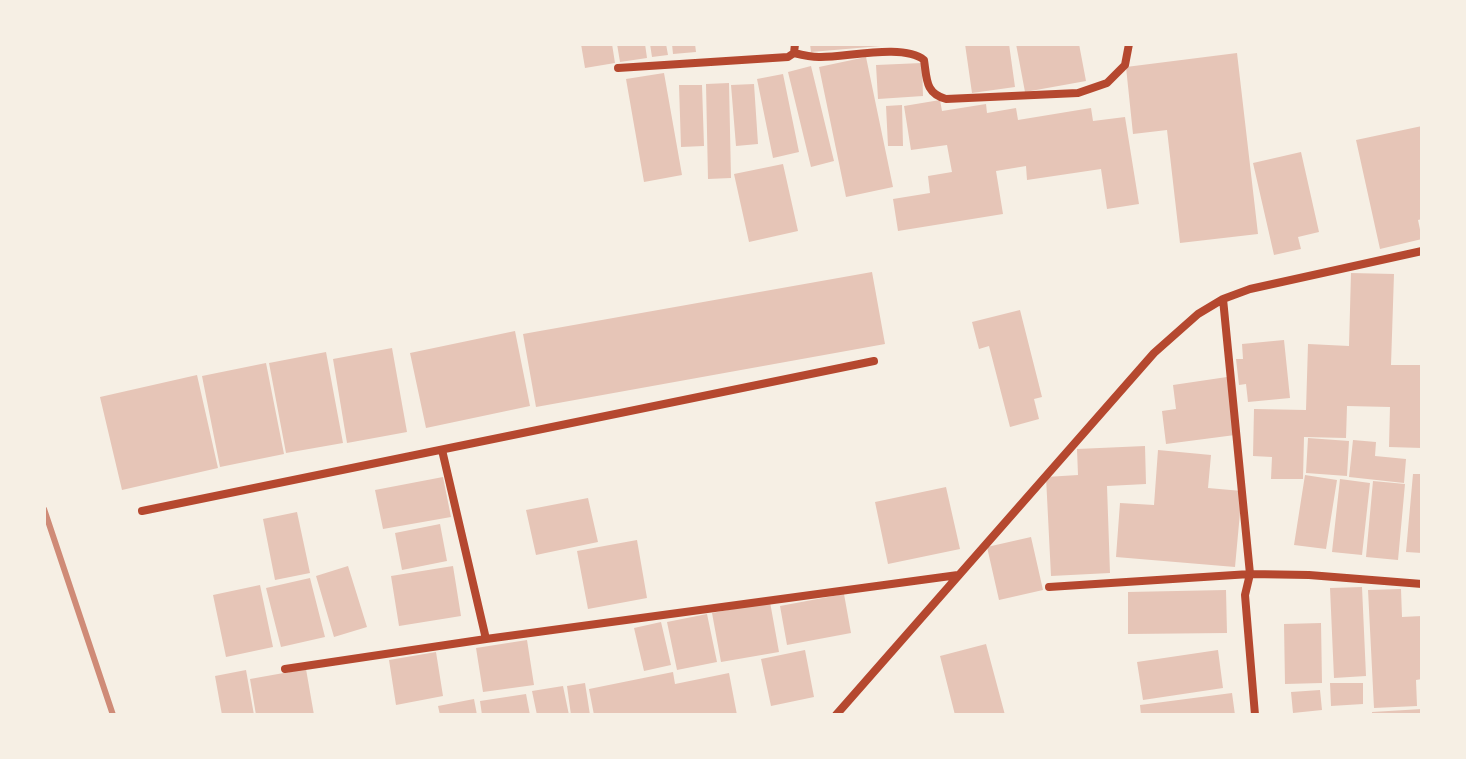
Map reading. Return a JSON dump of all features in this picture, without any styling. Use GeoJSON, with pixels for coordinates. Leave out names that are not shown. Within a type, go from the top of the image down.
{"type":"FeatureCollection","features":[{"type":"Feature","properties":{"kind":"street"},"geometry":{"type":"LineString","coordinates":[[618,68],[788,57],[794,49],[819,57],[875,52],[918,55],[924,60],[929,90],[935,96],[946,99],[1078,93],[1107,83],[1125,65],[1129,44]]}},
{"type":"Feature","properties":{"kind":"street"},"geometry":{"type":"LineString","coordinates":[[836,715],[1154,353],[1198,314],[1223,299],[1250,289],[1422,251]]}},
{"type":"Feature","properties":{"kind":"street"},"geometry":{"type":"LineString","coordinates":[[1223,299],[1250,574],[1245,595],[1255,715]]}},
{"type":"Feature","properties":{"kind":"street"},"geometry":{"type":"LineString","coordinates":[[142,511],[874,361]]}},
{"type":"Feature","properties":{"kind":"street"},"geometry":{"type":"LineString","coordinates":[[442,450],[486,639]]}},
{"type":"Feature","properties":{"kind":"street"},"geometry":{"type":"LineString","coordinates":[[1049,587],[1250,574],[1309,575],[1422,584]]}},
{"type":"Feature","properties":{"kind":"street"},"geometry":{"type":"LineString","coordinates":[[285,669],[958,575]]}},
{"type":"Feature","properties":{"kind":"building"},"geometry":{"type":"Polygon","coordinates":[[[581,44],[612,44],[615,63],[585,68],[581,44]]]}},
{"type":"Feature","properties":{"kind":"building"},"geometry":{"type":"Polygon","coordinates":[[[617,44],[645,44],[647,58],[620,62],[617,44]]]}},
{"type":"Feature","properties":{"kind":"building"},"geometry":{"type":"Polygon","coordinates":[[[650,44],[666,44],[668,55],[652,57],[650,44]]]}},
{"type":"Feature","properties":{"kind":"building"},"geometry":{"type":"Polygon","coordinates":[[[672,44],[695,44],[696,52],[673,54],[672,44]]]}},
{"type":"Feature","properties":{"kind":"building"},"geometry":{"type":"Polygon","coordinates":[[[810,44],[881,44],[881,46],[811,52],[810,44]]]}},
{"type":"Feature","properties":{"kind":"building"},"geometry":{"type":"Polygon","coordinates":[[[965,44],[1009,44],[1015,87],[972,93],[965,44]]]}},
{"type":"Feature","properties":{"kind":"building"},"geometry":{"type":"Polygon","coordinates":[[[1016,44],[1079,44],[1086,81],[1025,92],[1016,44]]]}},
{"type":"Feature","properties":{"kind":"building"},"geometry":{"type":"Polygon","coordinates":[[[1237,53],[1258,234],[1180,243],[1167,130],[1133,134],[1126,67],[1237,53]]]}},
{"type":"Feature","properties":{"kind":"building"},"geometry":{"type":"Polygon","coordinates":[[[866,57],[893,187],[846,197],[819,67],[866,57]]]}},
{"type":"Feature","properties":{"kind":"building"},"geometry":{"type":"Polygon","coordinates":[[[922,63],[923,96],[878,99],[876,65],[922,63]]]}},
{"type":"Feature","properties":{"kind":"building"},"geometry":{"type":"Polygon","coordinates":[[[811,66],[834,161],[811,167],[788,72],[811,66]]]}},
{"type":"Feature","properties":{"kind":"building"},"geometry":{"type":"Polygon","coordinates":[[[664,73],[682,175],[644,182],[626,79],[664,73]]]}},
{"type":"Feature","properties":{"kind":"building"},"geometry":{"type":"Polygon","coordinates":[[[783,74],[799,152],[773,158],[757,79],[783,74]]]}},
{"type":"Feature","properties":{"kind":"building"},"geometry":{"type":"Polygon","coordinates":[[[729,83],[731,178],[708,179],[706,84],[729,83]]]}},
{"type":"Feature","properties":{"kind":"building"},"geometry":{"type":"Polygon","coordinates":[[[754,84],[758,144],[736,146],[731,85],[754,84]]]}},
{"type":"Feature","properties":{"kind":"building"},"geometry":{"type":"Polygon","coordinates":[[[679,85],[702,85],[704,146],[681,147],[679,85]]]}},
{"type":"Feature","properties":{"kind":"building"},"geometry":{"type":"Polygon","coordinates":[[[940,100],[942,111],[986,104],[987,113],[1016,108],[1018,120],[1091,108],[1093,121],[1125,117],[1139,204],[1107,209],[1101,169],[1027,180],[1026,166],[996,171],[1003,214],[898,231],[893,199],[930,193],[928,176],[952,172],[947,145],[911,150],[904,106],[940,100]]]}},
{"type":"Feature","properties":{"kind":"building"},"geometry":{"type":"Polygon","coordinates":[[[902,105],[903,146],[888,146],[886,106],[902,105]]]}},
{"type":"Feature","properties":{"kind":"building"},"geometry":{"type":"Polygon","coordinates":[[[1422,126],[1422,219],[1418,220],[1422,239],[1380,249],[1356,140],[1422,126]]]}},
{"type":"Feature","properties":{"kind":"building"},"geometry":{"type":"Polygon","coordinates":[[[1301,152],[1319,232],[1298,237],[1301,249],[1274,255],[1253,163],[1301,152]]]}},
{"type":"Feature","properties":{"kind":"building"},"geometry":{"type":"Polygon","coordinates":[[[783,164],[798,231],[749,242],[734,174],[783,164]]]}},
{"type":"Feature","properties":{"kind":"building"},"geometry":{"type":"Polygon","coordinates":[[[872,272],[885,344],[536,407],[523,334],[872,272]]]}},
{"type":"Feature","properties":{"kind":"building"},"geometry":{"type":"Polygon","coordinates":[[[1351,273],[1394,274],[1391,365],[1422,365],[1422,448],[1389,447],[1390,407],[1347,406],[1346,438],[1304,437],[1303,479],[1271,479],[1272,457],[1253,456],[1254,409],[1306,410],[1308,344],[1349,346],[1351,273]]]}},
{"type":"Feature","properties":{"kind":"building"},"geometry":{"type":"Polygon","coordinates":[[[1020,310],[1042,397],[1034,399],[1039,419],[1010,427],[989,346],[979,349],[972,322],[1020,310]]]}},
{"type":"Feature","properties":{"kind":"building"},"geometry":{"type":"Polygon","coordinates":[[[515,331],[530,406],[426,428],[410,353],[515,331]]]}},
{"type":"Feature","properties":{"kind":"building"},"geometry":{"type":"Polygon","coordinates":[[[1284,340],[1290,398],[1248,402],[1246,384],[1239,385],[1236,359],[1243,359],[1242,344],[1284,340]]]}},
{"type":"Feature","properties":{"kind":"building"},"geometry":{"type":"Polygon","coordinates":[[[392,348],[407,432],[347,443],[333,359],[392,348]]]}},
{"type":"Feature","properties":{"kind":"building"},"geometry":{"type":"Polygon","coordinates":[[[326,352],[343,443],[286,453],[269,363],[326,352]]]}},
{"type":"Feature","properties":{"kind":"building"},"geometry":{"type":"Polygon","coordinates":[[[266,363],[284,454],[220,467],[202,376],[266,363]]]}},
{"type":"Feature","properties":{"kind":"building"},"geometry":{"type":"Polygon","coordinates":[[[197,375],[218,468],[122,490],[100,397],[197,375]]]}},
{"type":"Feature","properties":{"kind":"building"},"geometry":{"type":"Polygon","coordinates":[[[1227,377],[1235,435],[1166,444],[1162,411],[1176,409],[1173,385],[1227,377]]]}},
{"type":"Feature","properties":{"kind":"building"},"geometry":{"type":"Polygon","coordinates":[[[1308,438],[1349,441],[1347,476],[1306,473],[1308,438]]]}},
{"type":"Feature","properties":{"kind":"building"},"geometry":{"type":"Polygon","coordinates":[[[1353,440],[1376,442],[1375,456],[1406,459],[1404,483],[1349,477],[1353,440]]]}},
{"type":"Feature","properties":{"kind":"building"},"geometry":{"type":"Polygon","coordinates":[[[1145,446],[1146,484],[1107,486],[1110,573],[1051,576],[1046,477],[1078,475],[1077,449],[1145,446]]]}},
{"type":"Feature","properties":{"kind":"building"},"geometry":{"type":"Polygon","coordinates":[[[1158,450],[1211,455],[1208,488],[1242,491],[1235,567],[1116,557],[1120,503],[1154,505],[1158,450]]]}},
{"type":"Feature","properties":{"kind":"building"},"geometry":{"type":"Polygon","coordinates":[[[1413,474],[1422,474],[1422,553],[1406,552],[1413,474]]]}},
{"type":"Feature","properties":{"kind":"building"},"geometry":{"type":"Polygon","coordinates":[[[1305,475],[1337,480],[1326,549],[1294,545],[1305,475]]]}},
{"type":"Feature","properties":{"kind":"building"},"geometry":{"type":"Polygon","coordinates":[[[443,477],[451,517],[383,529],[375,490],[443,477]]]}},
{"type":"Feature","properties":{"kind":"building"},"geometry":{"type":"Polygon","coordinates":[[[1340,479],[1370,483],[1362,555],[1332,552],[1340,479]]]}},
{"type":"Feature","properties":{"kind":"building"},"geometry":{"type":"Polygon","coordinates":[[[1373,481],[1405,484],[1398,560],[1366,557],[1373,481]]]}},
{"type":"Feature","properties":{"kind":"building"},"geometry":{"type":"Polygon","coordinates":[[[946,487],[960,549],[888,564],[875,502],[946,487]]]}},
{"type":"Feature","properties":{"kind":"building"},"geometry":{"type":"Polygon","coordinates":[[[588,498],[598,542],[536,555],[526,510],[588,498]]]}},
{"type":"Feature","properties":{"kind":"building"},"geometry":{"type":"Polygon","coordinates":[[[297,512],[310,573],[275,580],[263,519],[297,512]]]}},
{"type":"Feature","properties":{"kind":"building"},"geometry":{"type":"Polygon","coordinates":[[[440,524],[447,561],[402,570],[395,533],[440,524]]]}},
{"type":"Feature","properties":{"kind":"building"},"geometry":{"type":"Polygon","coordinates":[[[1031,537],[1043,590],[999,600],[987,547],[1031,537]]]}},
{"type":"Feature","properties":{"kind":"building"},"geometry":{"type":"Polygon","coordinates":[[[637,540],[647,598],[588,609],[577,551],[637,540]]]}},
{"type":"Feature","properties":{"kind":"building"},"geometry":{"type":"Polygon","coordinates":[[[348,566],[367,627],[334,637],[316,576],[348,566]]]}},
{"type":"Feature","properties":{"kind":"building"},"geometry":{"type":"Polygon","coordinates":[[[453,566],[461,616],[399,626],[391,576],[453,566]]]}},
{"type":"Feature","properties":{"kind":"building"},"geometry":{"type":"Polygon","coordinates":[[[310,578],[325,637],[281,647],[266,588],[310,578]]]}},
{"type":"Feature","properties":{"kind":"building"},"geometry":{"type":"Polygon","coordinates":[[[260,585],[273,647],[226,657],[213,595],[260,585]]]}},
{"type":"Feature","properties":{"kind":"building"},"geometry":{"type":"Polygon","coordinates":[[[1362,587],[1366,676],[1334,678],[1330,588],[1362,587]]]}},
{"type":"Feature","properties":{"kind":"building"},"geometry":{"type":"Polygon","coordinates":[[[1401,589],[1402,617],[1422,616],[1422,679],[1416,680],[1417,706],[1374,708],[1368,590],[1401,589]]]}},
{"type":"Feature","properties":{"kind":"building"},"geometry":{"type":"Polygon","coordinates":[[[1226,590],[1227,633],[1128,634],[1128,592],[1226,590]]]}},
{"type":"Feature","properties":{"kind":"building"},"geometry":{"type":"Polygon","coordinates":[[[844,594],[851,633],[787,645],[780,606],[844,594]]]}},
{"type":"Feature","properties":{"kind":"building"},"geometry":{"type":"Polygon","coordinates":[[[770,602],[779,652],[721,662],[712,613],[770,602]]]}},
{"type":"Feature","properties":{"kind":"building"},"geometry":{"type":"Polygon","coordinates":[[[707,614],[717,662],[677,670],[667,622],[707,614]]]}},
{"type":"Feature","properties":{"kind":"building"},"geometry":{"type":"Polygon","coordinates":[[[661,622],[671,665],[644,671],[634,628],[661,622]]]}},
{"type":"Feature","properties":{"kind":"building"},"geometry":{"type":"Polygon","coordinates":[[[1321,623],[1322,683],[1285,684],[1284,624],[1321,623]]]}},
{"type":"Feature","properties":{"kind":"building"},"geometry":{"type":"Polygon","coordinates":[[[527,640],[534,685],[483,692],[476,648],[527,640]]]}},
{"type":"Feature","properties":{"kind":"building"},"geometry":{"type":"Polygon","coordinates":[[[986,644],[1005,715],[955,715],[940,656],[986,644]]]}},
{"type":"Feature","properties":{"kind":"building"},"geometry":{"type":"Polygon","coordinates":[[[805,650],[814,697],[771,706],[761,659],[805,650]]]}},
{"type":"Feature","properties":{"kind":"building"},"geometry":{"type":"Polygon","coordinates":[[[1218,650],[1223,688],[1143,700],[1137,662],[1218,650]]]}},
{"type":"Feature","properties":{"kind":"building"},"geometry":{"type":"Polygon","coordinates":[[[436,652],[443,696],[396,705],[389,660],[436,652]]]}},
{"type":"Feature","properties":{"kind":"building"},"geometry":{"type":"Polygon","coordinates":[[[306,669],[314,715],[256,715],[250,679],[306,669]]]}},
{"type":"Feature","properties":{"kind":"building"},"geometry":{"type":"Polygon","coordinates":[[[246,670],[254,715],[222,715],[215,676],[246,670]]]}},
{"type":"Feature","properties":{"kind":"building"},"geometry":{"type":"Polygon","coordinates":[[[673,672],[675,684],[729,673],[737,715],[594,715],[589,689],[673,672]]]}},
{"type":"Feature","properties":{"kind":"building"},"geometry":{"type":"Polygon","coordinates":[[[585,683],[590,715],[571,715],[567,686],[585,683]]]}},
{"type":"Feature","properties":{"kind":"building"},"geometry":{"type":"Polygon","coordinates":[[[1330,683],[1363,683],[1363,704],[1331,706],[1330,683]]]}},
{"type":"Feature","properties":{"kind":"building"},"geometry":{"type":"Polygon","coordinates":[[[563,686],[569,715],[537,715],[532,691],[563,686]]]}},
{"type":"Feature","properties":{"kind":"building"},"geometry":{"type":"Polygon","coordinates":[[[1320,690],[1322,710],[1293,713],[1291,692],[1320,690]]]}},
{"type":"Feature","properties":{"kind":"building"},"geometry":{"type":"Polygon","coordinates":[[[1232,693],[1235,715],[1141,715],[1140,705],[1232,693]]]}},
{"type":"Feature","properties":{"kind":"building"},"geometry":{"type":"Polygon","coordinates":[[[526,694],[530,715],[482,715],[480,701],[526,694]]]}},
{"type":"Feature","properties":{"kind":"building"},"geometry":{"type":"Polygon","coordinates":[[[474,699],[477,715],[440,715],[438,706],[474,699]]]}},
{"type":"Feature","properties":{"kind":"building"},"geometry":{"type":"Polygon","coordinates":[[[1422,709],[1422,715],[1372,715],[1372,712],[1422,709]]]}},
{"type":"Feature","properties":{"kind":"railway"},"geometry":{"type":"LineString","coordinates":[[44,509],[113,715]]}}]}
